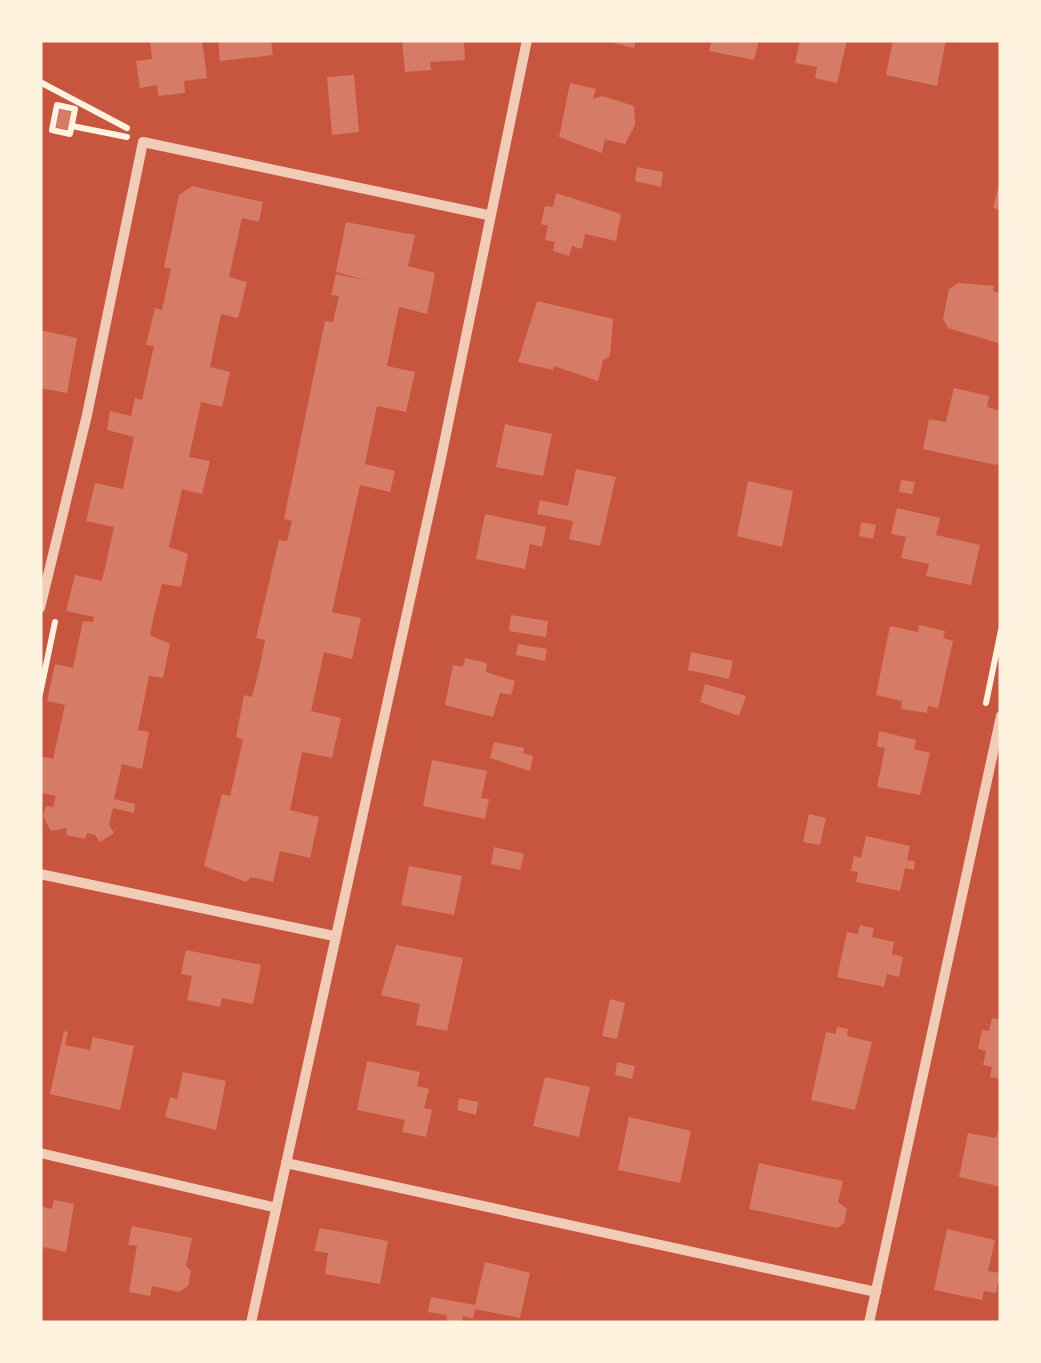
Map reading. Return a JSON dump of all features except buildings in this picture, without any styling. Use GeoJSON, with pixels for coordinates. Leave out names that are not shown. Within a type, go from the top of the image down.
{"type":"FeatureCollection","features":[{"type":"Feature","properties":{"kind":"street"},"geometry":{"type":"LineString","coordinates":[[251,1323],[273,1206],[286,1163],[453,404],[488,215],[527,40]]}},
{"type":"Feature","properties":{"kind":"street"},"geometry":{"type":"LineString","coordinates":[[40,608],[88,415],[142,142],[488,215]]}},
{"type":"Feature","properties":{"kind":"street"},"geometry":{"type":"LineString","coordinates":[[870,1323],[1001,716]]}},
{"type":"Feature","properties":{"kind":"street"},"geometry":{"type":"LineString","coordinates":[[40,874],[334,936]]}},
{"type":"Feature","properties":{"kind":"street"},"geometry":{"type":"LineString","coordinates":[[40,1153],[273,1206]]}},
{"type":"Feature","properties":{"kind":"street"},"geometry":{"type":"LineString","coordinates":[[286,1163],[876,1292]]}},
{"type":"Feature","properties":{"kind":"path"},"geometry":{"type":"LineString","coordinates":[[40,82],[132,131],[142,142]]}},
{"type":"Feature","properties":{"kind":"path"},"geometry":{"type":"LineString","coordinates":[[57,105],[75,109],[72,126],[70,134],[52,130],[57,105]]}},
{"type":"Feature","properties":{"kind":"path"},"geometry":{"type":"LineString","coordinates":[[72,126],[122,135]]}}]}
